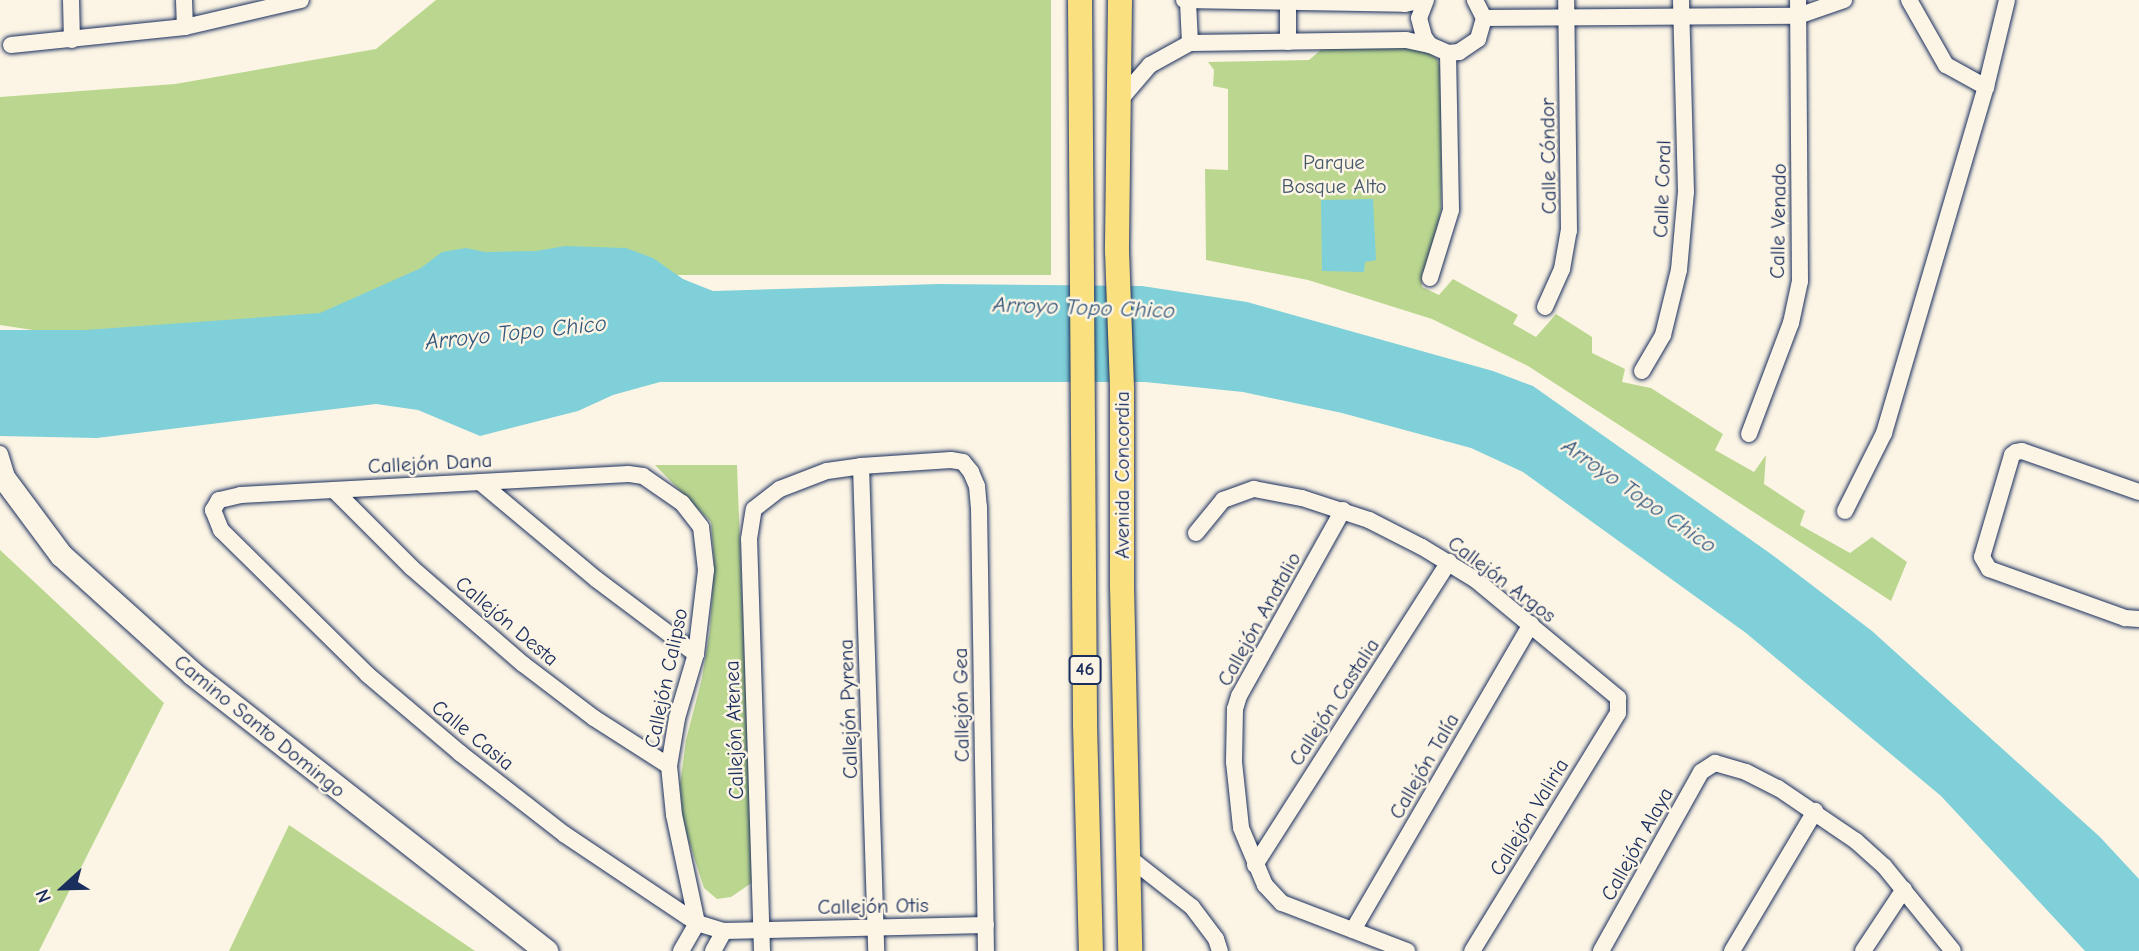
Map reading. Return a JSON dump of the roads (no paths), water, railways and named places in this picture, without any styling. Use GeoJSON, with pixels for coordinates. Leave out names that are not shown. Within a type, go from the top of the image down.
{"type":"FeatureCollection","features":[{"type":"Feature","properties":{"kind":"main road","name":"Avenida Concordia"},"geometry":{"type":"LineString","coordinates":[[1080,0],[1079,254],[1083,389],[1085,725],[1091,951]]}},
{"type":"Feature","properties":{"kind":"main road","name":"Avenida Concordia"},"geometry":{"type":"LineString","coordinates":[[1120,0],[1117,251],[1122,390],[1122,586],[1130,951]]}},
{"type":"Feature","properties":{"kind":"street"},"geometry":{"type":"LineString","coordinates":[[71,0],[72,40]]}},
{"type":"Feature","properties":{"kind":"street"},"geometry":{"type":"LineString","coordinates":[[184,0],[186,27]]}},
{"type":"Feature","properties":{"kind":"street"},"geometry":{"type":"LineString","coordinates":[[11,45],[186,27],[301,0]]}},
{"type":"Feature","properties":{"kind":"street"},"geometry":{"type":"LineString","coordinates":[[1190,43],[1186,1],[1405,4],[1425,0],[1419,18],[1420,28],[1430,45]]}},
{"type":"Feature","properties":{"kind":"street"},"geometry":{"type":"LineString","coordinates":[[1119,101],[1150,65],[1190,43],[1406,40],[1430,45],[1448,53],[1459,52],[1478,39],[1483,18],[1475,0]]}},
{"type":"Feature","properties":{"kind":"street","name":"Calle Cóndor"},"geometry":{"type":"LineString","coordinates":[[1545,307],[1562,270],[1569,232],[1566,0]]}},
{"type":"Feature","properties":{"kind":"street"},"geometry":{"type":"LineString","coordinates":[[1483,18],[1566,17],[1681,8],[1798,8],[1844,0]]}},
{"type":"Feature","properties":{"kind":"street"},"geometry":{"type":"LineString","coordinates":[[1909,0],[1946,65],[1986,87]]}},
{"type":"Feature","properties":{"kind":"street"},"geometry":{"type":"LineString","coordinates":[[1845,511],[1873,461],[1884,433],[1986,87],[2007,0]]}},
{"type":"Feature","properties":{"kind":"street"},"geometry":{"type":"LineString","coordinates":[[1288,3],[1288,42]]}},
{"type":"Feature","properties":{"kind":"street","name":"Calle Coral"},"geometry":{"type":"LineString","coordinates":[[1642,371],[1663,335],[1679,270],[1686,192],[1681,8]]}},
{"type":"Feature","properties":{"kind":"street","name":"Calle Venado"},"geometry":{"type":"LineString","coordinates":[[1749,434],[1791,323],[1800,281],[1798,8]]}},
{"type":"Feature","properties":{"kind":"street"},"geometry":{"type":"LineString","coordinates":[[1430,278],[1451,210],[1448,53]]}},
{"type":"Feature","properties":{"kind":"street"},"geometry":{"type":"LineString","coordinates":[[2139,492],[2022,451],[2016,452],[2012,455],[1982,556],[1989,569],[2125,618],[2139,619]]}},
{"type":"Feature","properties":{"kind":"street"},"geometry":{"type":"LineString","coordinates":[[0,454],[5,478]]}},
{"type":"Feature","properties":{"kind":"street","name":"Callejón Gea"},"geometry":{"type":"LineString","coordinates":[[861,466],[951,460],[962,462],[977,486],[986,951]]}},
{"type":"Feature","properties":{"kind":"street","name":"Callejón Atenea"},"geometry":{"type":"LineString","coordinates":[[762,951],[749,539],[754,509],[780,489],[827,471],[861,466]]}},
{"type":"Feature","properties":{"kind":"street","name":"Callejón Pyrena"},"geometry":{"type":"LineString","coordinates":[[861,466],[876,951]]}},
{"type":"Feature","properties":{"kind":"street","name":"Callejón Dana"},"geometry":{"type":"LineString","coordinates":[[219,500],[240,495],[608,473],[643,476]]}},
{"type":"Feature","properties":{"kind":"street","name":"Callejón Calipso"},"geometry":{"type":"LineString","coordinates":[[643,476],[682,503],[701,527],[706,570],[696,654],[677,719],[669,766],[674,815],[697,923]]}},
{"type":"Feature","properties":{"kind":"street","name":"Camino Santo Domingo"},"geometry":{"type":"LineString","coordinates":[[5,478],[41,532],[61,555],[192,674],[546,951]]}},
{"type":"Feature","properties":{"kind":"street"},"geometry":{"type":"LineString","coordinates":[[480,482],[586,571],[696,654]]}},
{"type":"Feature","properties":{"kind":"street","name":"Callejón Argos"},"geometry":{"type":"LineString","coordinates":[[1196,533],[1223,500],[1244,490],[1266,489],[1343,510],[1398,534],[1450,562],[1613,692],[1620,705]]}},
{"type":"Feature","properties":{"kind":"street","name":"Callejón Desta"},"geometry":{"type":"LineString","coordinates":[[334,490],[412,568],[523,664],[594,718],[669,766]]}},
{"type":"Feature","properties":{"kind":"street","name":"Calle Casia"},"geometry":{"type":"LineString","coordinates":[[219,500],[213,510],[221,530],[368,675],[460,753],[564,834],[697,923],[724,931],[762,930]]}},
{"type":"Feature","properties":{"kind":"street","name":"Callejón Anatalio"},"geometry":{"type":"LineString","coordinates":[[1343,510],[1242,688],[1235,709],[1234,762],[1241,828],[1265,885],[1282,903],[1407,951]]}},
{"type":"Feature","properties":{"kind":"street","name":"Callejón Castalia"},"geometry":{"type":"LineString","coordinates":[[1255,865],[1450,562]]}},
{"type":"Feature","properties":{"kind":"street","name":"Callejón Talía"},"geometry":{"type":"LineString","coordinates":[[1353,930],[1531,624]]}},
{"type":"Feature","properties":{"kind":"street","name":"Callejón Valiria"},"geometry":{"type":"LineString","coordinates":[[1472,951],[1618,713],[1620,705]]}},
{"type":"Feature","properties":{"kind":"street","name":"Callejón Alaya"},"geometry":{"type":"LineString","coordinates":[[1601,951],[1701,772],[1715,763],[1745,772],[1815,811]]}},
{"type":"Feature","properties":{"kind":"street"},"geometry":{"type":"LineString","coordinates":[[1732,951],[1815,811],[1856,841],[1904,890],[1952,951]]}},
{"type":"Feature","properties":{"kind":"street"},"geometry":{"type":"LineString","coordinates":[[1127,856],[1192,906],[1216,939],[1220,951]]}},
{"type":"Feature","properties":{"kind":"street"},"geometry":{"type":"LineString","coordinates":[[1863,951],[1904,890]]}},
{"type":"Feature","properties":{"kind":"street"},"geometry":{"type":"LineString","coordinates":[[681,951],[697,923]]}},
{"type":"Feature","properties":{"kind":"street","name":"Callejón Otis"},"geometry":{"type":"LineString","coordinates":[[762,930],[986,925]]}},
{"type":"Feature","properties":{"kind":"street"},"geometry":{"type":"LineString","coordinates":[[713,951],[724,931]]}},
{"type":"Feature","properties":{"kind":"water"},"geometry":{"type":"Polygon","coordinates":[[[1373,199],[1376,260],[1365,262],[1364,272],[1322,271],[1321,200],[1373,199]]]}},
{"type":"Feature","properties":{"kind":"water","name":"Arroyo Topo Chico"},"geometry":{"type":"Polygon","coordinates":[[[565,246],[626,248],[653,258],[683,279],[713,291],[939,284],[1142,286],[1247,302],[1493,371],[1533,386],[1771,554],[1872,631],[2100,837],[2139,879],[2139,951],[2085,951],[1941,796],[1746,633],[1523,472],[1471,448],[1342,413],[1243,392],[1145,382],[660,382],[613,395],[578,411],[480,436],[418,410],[376,404],[97,438],[0,436],[0,330],[85,330],[320,313],[421,268],[442,252],[466,248],[485,252],[536,251],[565,246]]]}},
{"type":"Feature","properties":{"kind":"park label","name":"Parque Bosque Alto"},"geometry":{"type":"Point","coordinates":[1334,174]}}]}
